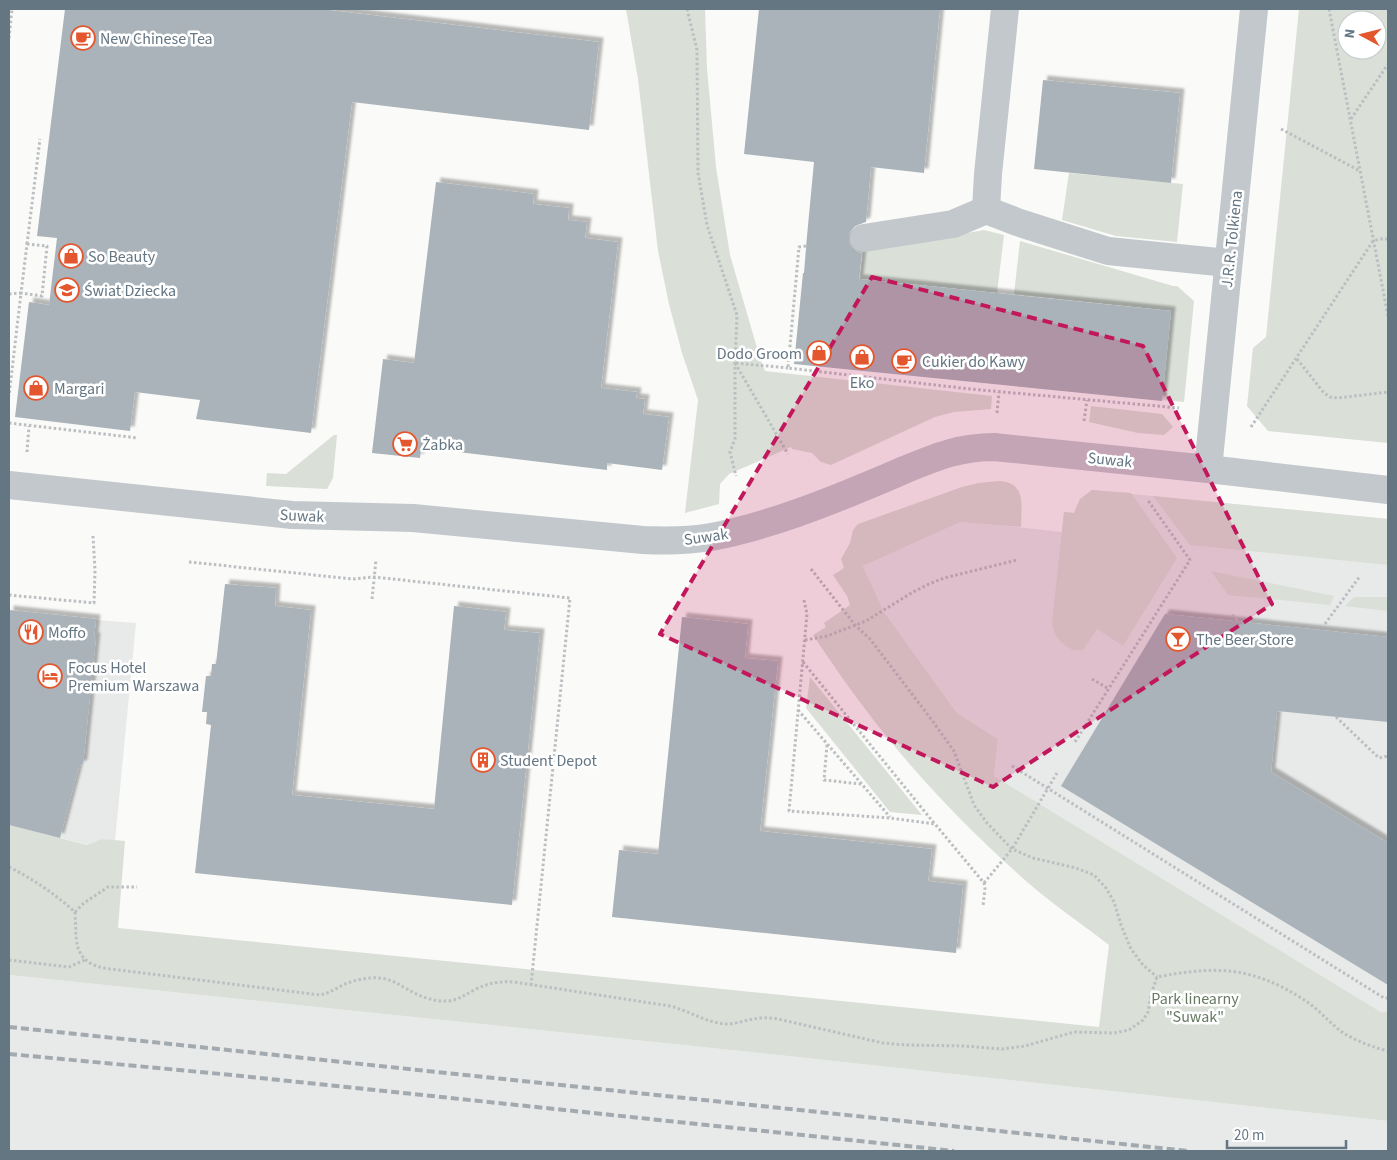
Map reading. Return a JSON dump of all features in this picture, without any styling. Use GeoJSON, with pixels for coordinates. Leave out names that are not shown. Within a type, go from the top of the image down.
{"type":"FeatureCollection","features":[{"type":"Feature","properties":{"kind":"street"},"geometry":{"type":"LineString","coordinates":[[986,210],[1005,9]]}},
{"type":"Feature","properties":{"kind":"street","name":"J.R.R. Tolkiena"},"geometry":{"type":"LineString","coordinates":[[1208,469],[1254,9]]}},
{"type":"Feature","properties":{"kind":"street"},"geometry":{"type":"LineString","coordinates":[[864,238],[952,224],[986,210],[1108,251],[1228,263]]}},
{"type":"Feature","properties":{"kind":"street","name":"Suwak"},"geometry":{"type":"LineString","coordinates":[[9,484],[292,515],[413,518],[634,540],[666,541],[710,537],[774,520],[836,498],[932,458],[979,447],[1208,469],[1388,490]]}},
{"type":"Feature","properties":{"kind":"path"},"geometry":{"type":"LineString","coordinates":[[9,38],[12,9]]}},
{"type":"Feature","properties":{"kind":"path"},"geometry":{"type":"LineString","coordinates":[[687,9],[697,50],[698,173],[706,226],[737,315],[735,439],[730,452],[736,476]]}},
{"type":"Feature","properties":{"kind":"path"},"geometry":{"type":"LineString","coordinates":[[1329,9],[1388,316]]}},
{"type":"Feature","properties":{"kind":"path"},"geometry":{"type":"LineString","coordinates":[[1350,120],[1388,64]]}},
{"type":"Feature","properties":{"kind":"path"},"geometry":{"type":"LineString","coordinates":[[1281,129],[1361,172]]}},
{"type":"Feature","properties":{"kind":"path"},"geometry":{"type":"LineString","coordinates":[[9,396],[40,140]]}},
{"type":"Feature","properties":{"kind":"path"},"geometry":{"type":"LineString","coordinates":[[1251,427],[1373,241],[1388,239]]}},
{"type":"Feature","properties":{"kind":"path"},"geometry":{"type":"LineString","coordinates":[[9,294],[21,293],[42,296],[47,246],[28,244]]}},
{"type":"Feature","properties":{"kind":"path"},"geometry":{"type":"LineString","coordinates":[[788,368],[799,247],[806,246]]}},
{"type":"Feature","properties":{"kind":"path"},"geometry":{"type":"LineString","coordinates":[[1297,359],[1324,393],[1330,397],[1338,398],[1388,392]]}},
{"type":"Feature","properties":{"kind":"path"},"geometry":{"type":"LineString","coordinates":[[735,363],[999,392],[1180,408]]}},
{"type":"Feature","properties":{"kind":"path"},"geometry":{"type":"LineString","coordinates":[[735,363],[788,454]]}},
{"type":"Feature","properties":{"kind":"path"},"geometry":{"type":"LineString","coordinates":[[996,414],[999,392]]}},
{"type":"Feature","properties":{"kind":"path"},"geometry":{"type":"LineString","coordinates":[[1084,427],[1087,400]]}},
{"type":"Feature","properties":{"kind":"path"},"geometry":{"type":"LineString","coordinates":[[9,424],[138,438]]}},
{"type":"Feature","properties":{"kind":"path"},"geometry":{"type":"LineString","coordinates":[[27,454],[29,426]]}},
{"type":"Feature","properties":{"kind":"path"},"geometry":{"type":"LineString","coordinates":[[1075,742],[1190,560],[1146,496]]}},
{"type":"Feature","properties":{"kind":"path"},"geometry":{"type":"LineString","coordinates":[[9,595],[94,604],[93,536]]}},
{"type":"Feature","properties":{"kind":"path"},"geometry":{"type":"LineString","coordinates":[[372,599],[376,560]]}},
{"type":"Feature","properties":{"kind":"path"},"geometry":{"type":"LineString","coordinates":[[805,640],[827,636],[866,621],[929,584],[944,578],[1016,560]]}},
{"type":"Feature","properties":{"kind":"path"},"geometry":{"type":"LineString","coordinates":[[189,562],[353,579],[374,577],[570,598],[531,985]]}},
{"type":"Feature","properties":{"kind":"path"},"geometry":{"type":"LineString","coordinates":[[811,569],[855,625],[870,640],[954,751],[974,805],[987,823],[1012,849],[1032,858],[1076,868],[1094,875],[1106,888],[1114,902],[1131,949],[1143,965],[1157,977]]}},
{"type":"Feature","properties":{"kind":"path"},"geometry":{"type":"LineString","coordinates":[[1325,624],[1360,576]]}},
{"type":"Feature","properties":{"kind":"path"},"geometry":{"type":"LineString","coordinates":[[804,600],[807,614],[804,662],[788,811],[890,818],[935,824]]}},
{"type":"Feature","properties":{"kind":"path"},"geometry":{"type":"LineString","coordinates":[[1232,615],[1239,622]]}},
{"type":"Feature","properties":{"kind":"path"},"geometry":{"type":"LineString","coordinates":[[804,662],[984,883],[983,906]]}},
{"type":"Feature","properties":{"kind":"path"},"geometry":{"type":"LineString","coordinates":[[1092,679],[1109,689]]}},
{"type":"Feature","properties":{"kind":"path"},"geometry":{"type":"LineString","coordinates":[[798,710],[890,818]]}},
{"type":"Feature","properties":{"kind":"path"},"geometry":{"type":"LineString","coordinates":[[1336,717],[1379,758],[1388,756]]}},
{"type":"Feature","properties":{"kind":"path"},"geometry":{"type":"LineString","coordinates":[[827,745],[824,780],[862,785]]}},
{"type":"Feature","properties":{"kind":"path"},"geometry":{"type":"LineString","coordinates":[[1012,766],[1384,998],[1388,998]]}},
{"type":"Feature","properties":{"kind":"path"},"geometry":{"type":"LineString","coordinates":[[984,883],[1012,849],[1057,773]]}},
{"type":"Feature","properties":{"kind":"path"},"geometry":{"type":"LineString","coordinates":[[9,867],[40,885],[75,912],[76,941],[80,952],[85,960],[96,966],[320,995],[358,980],[372,977],[393,980],[421,997],[446,1001],[458,999],[477,989],[495,982],[504,981],[670,1006],[687,1011],[702,1019],[718,1023],[735,1023],[761,1018],[778,1019],[883,1043],[964,1046],[1002,1050],[1025,1046],[1074,1032],[1107,1033],[1129,1030],[1143,1020],[1148,1012],[1157,977]]}},
{"type":"Feature","properties":{"kind":"path"},"geometry":{"type":"LineString","coordinates":[[75,912],[84,903],[108,887],[137,887]]}},
{"type":"Feature","properties":{"kind":"path"},"geometry":{"type":"LineString","coordinates":[[9,960],[69,967],[85,960]]}},
{"type":"Feature","properties":{"kind":"path"},"geometry":{"type":"LineString","coordinates":[[1157,977],[1182,972],[1215,970],[1236,971],[1252,975],[1270,981],[1302,998],[1353,1038],[1370,1046],[1388,1051]]}},
{"type":"Feature","properties":{"kind":"highlighted area"},"geometry":{"type":"Polygon","coordinates":[[[872,277],[1143,346],[1272,604],[993,787],[660,634],[872,277]]]}},
{"type":"Feature","properties":{"kind":"shaded area"},"geometry":{"type":"Polygon","coordinates":[[[1092,490],[1388,519],[1388,1012],[1381,1012],[994,776],[998,739],[957,713],[884,612],[863,566],[960,521],[1062,532],[1064,512],[1074,513],[1080,499],[1092,490]]]}},
{"type":"Feature","properties":{"kind":"shaded area"},"geometry":{"type":"Polygon","coordinates":[[[9,610],[136,623],[115,841],[102,839],[88,845],[9,825],[9,610]]]}},
{"type":"Feature","properties":{"kind":"shaded area"},"geometry":{"type":"Polygon","coordinates":[[[9,975],[1388,1121],[1388,1151],[9,1151],[9,975]]]}},
{"type":"Feature","properties":{"kind":"green space"},"geometry":{"type":"Polygon","coordinates":[[[626,9],[705,9],[707,69],[716,167],[730,255],[765,371],[992,396],[991,409],[954,412],[935,417],[831,465],[821,462],[812,453],[792,449],[791,447],[729,474],[720,484],[719,504],[685,513],[698,400],[682,353],[658,251],[638,79],[626,9]]]}},
{"type":"Feature","properties":{"kind":"green space"},"geometry":{"type":"Polygon","coordinates":[[[1299,9],[1388,9],[1388,443],[1268,431],[1247,406],[1253,348],[1266,337],[1299,9]]]}},
{"type":"Feature","properties":{"kind":"green space"},"geometry":{"type":"Polygon","coordinates":[[[1069,173],[1183,184],[1177,242],[1116,236],[1062,220],[1069,173]]]}},
{"type":"Feature","properties":{"kind":"green space"},"geometry":{"type":"Polygon","coordinates":[[[984,230],[1004,235],[997,293],[860,279],[863,251],[984,230]]]}},
{"type":"Feature","properties":{"kind":"green space"},"geometry":{"type":"Polygon","coordinates":[[[1020,241],[1177,286],[1194,301],[1184,402],[1161,400],[1171,311],[1014,294],[1020,241]]]}},
{"type":"Feature","properties":{"kind":"green space"},"geometry":{"type":"Polygon","coordinates":[[[1091,406],[1162,414],[1173,427],[1164,435],[1138,433],[1089,422],[1091,406]]]}},
{"type":"Feature","properties":{"kind":"green space"},"geometry":{"type":"Polygon","coordinates":[[[334,435],[337,435],[333,478],[327,489],[266,486],[267,473],[286,474],[334,435]]]}},
{"type":"Feature","properties":{"kind":"green space","name":"Park linearny \"Suwak\""},"geometry":{"type":"Polygon","coordinates":[[[1000,481],[1015,486],[1019,491],[1021,497],[1021,527],[960,522],[863,566],[884,612],[957,713],[998,739],[994,776],[1381,1012],[1388,1012],[1388,1121],[9,975],[9,825],[87,845],[102,839],[125,841],[118,928],[1099,1027],[1109,945],[1027,882],[978,837],[942,800],[875,722],[813,635],[826,627],[824,623],[850,605],[847,596],[833,575],[844,568],[841,559],[850,543],[853,530],[858,524],[962,487],[1000,481]]]}},
{"type":"Feature","properties":{"kind":"green space"},"geometry":{"type":"Polygon","coordinates":[[[1092,490],[1131,493],[1177,558],[1123,646],[1097,629],[1083,650],[1077,650],[1062,643],[1055,633],[1052,622],[1064,512],[1074,513],[1080,499],[1092,490]]]}},
{"type":"Feature","properties":{"kind":"green space"},"geometry":{"type":"Polygon","coordinates":[[[1153,496],[1388,519],[1388,565],[1190,545],[1153,496]]]}},
{"type":"Feature","properties":{"kind":"green space"},"geometry":{"type":"Polygon","coordinates":[[[1211,571],[1334,596],[1330,605],[1228,595],[1211,571]]]}},
{"type":"Feature","properties":{"kind":"green space"},"geometry":{"type":"Polygon","coordinates":[[[1354,597],[1388,597],[1388,611],[1345,606],[1354,597]]]}},
{"type":"Feature","properties":{"kind":"green space"},"geometry":{"type":"Polygon","coordinates":[[[810,677],[922,815],[890,812],[806,708],[810,677]]]}},
{"type":"Feature","properties":{"kind":"building"},"geometry":{"type":"Polygon","coordinates":[[[65,9],[320,9],[599,42],[589,130],[352,102],[311,433],[196,419],[200,400],[135,392],[130,431],[15,417],[29,302],[49,305],[57,238],[37,236],[65,9]]]}},
{"type":"Feature","properties":{"kind":"building"},"geometry":{"type":"Polygon","coordinates":[[[759,9],[940,9],[924,173],[871,167],[866,222],[855,226],[849,233],[849,241],[852,247],[862,253],[859,279],[1171,311],[1162,401],[794,364],[814,162],[744,154],[759,9]]]}},
{"type":"Feature","properties":{"kind":"building"},"geometry":{"type":"Polygon","coordinates":[[[1043,80],[1180,93],[1171,183],[1034,169],[1043,80]]]}},
{"type":"Feature","properties":{"kind":"building"},"geometry":{"type":"Polygon","coordinates":[[[436,182],[534,194],[533,204],[569,208],[568,220],[587,222],[585,238],[618,242],[601,388],[637,392],[636,398],[645,399],[643,414],[669,417],[662,470],[607,463],[607,470],[425,448],[421,450],[420,458],[372,453],[383,359],[414,363],[436,182]]]}},
{"type":"Feature","properties":{"kind":"building","name":"Student Depot"},"geometry":{"type":"Polygon","coordinates":[[[225,584],[276,588],[275,606],[311,610],[292,795],[434,809],[454,606],[506,612],[504,630],[540,633],[512,905],[195,873],[211,725],[206,724],[207,712],[202,712],[206,676],[211,676],[212,664],[216,664],[225,584]]]}},
{"type":"Feature","properties":{"kind":"building","name":"Focus Hotel Premium Warszawa"},"geometry":{"type":"Polygon","coordinates":[[[9,610],[96,619],[94,637],[96,637],[83,764],[79,766],[60,838],[9,825],[9,610]]]}},
{"type":"Feature","properties":{"kind":"building"},"geometry":{"type":"Polygon","coordinates":[[[1165,614],[1388,637],[1388,722],[1277,711],[1271,772],[1388,843],[1388,985],[1061,786],[1165,614]]]}},
{"type":"Feature","properties":{"kind":"building"},"geometry":{"type":"Polygon","coordinates":[[[682,617],[748,624],[745,658],[778,661],[760,831],[932,849],[928,881],[963,885],[956,953],[612,917],[619,850],[658,854],[682,617]]]}},
{"type":"Feature","properties":{"kind":"railway"},"geometry":{"type":"LineString","coordinates":[[9,1027],[1189,1151]]}},
{"type":"Feature","properties":{"kind":"railway"},"geometry":{"type":"LineString","coordinates":[[9,1054],[232,1075],[954,1151]]}},
{"type":"Feature","properties":{"kind":"place","name":"New Chinese Tea"},"geometry":{"type":"Point","coordinates":[83,38]}},
{"type":"Feature","properties":{"kind":"place","name":"So Beauty"},"geometry":{"type":"Point","coordinates":[71,256]}},
{"type":"Feature","properties":{"kind":"place","name":"Świat Dziecka"},"geometry":{"type":"Point","coordinates":[67,290]}},
{"type":"Feature","properties":{"kind":"place","name":"Dodo Groom"},"geometry":{"type":"Point","coordinates":[819,353]}},
{"type":"Feature","properties":{"kind":"place","name":"Eko"},"geometry":{"type":"Point","coordinates":[862,357]}},
{"type":"Feature","properties":{"kind":"place","name":"Cukier do Kawy"},"geometry":{"type":"Point","coordinates":[904,361]}},
{"type":"Feature","properties":{"kind":"place","name":"Margari"},"geometry":{"type":"Point","coordinates":[36,388]}},
{"type":"Feature","properties":{"kind":"place","name":"Żabka"},"geometry":{"type":"Point","coordinates":[405,444]}},
{"type":"Feature","properties":{"kind":"place","name":"Moffo"},"geometry":{"type":"Point","coordinates":[31,632]}},
{"type":"Feature","properties":{"kind":"place","name":"The Beer Store"},"geometry":{"type":"Point","coordinates":[1178,639]}},
{"type":"Feature","properties":{"kind":"place","name":"Focus Hotel Premium Warszawa"},"geometry":{"type":"Point","coordinates":[50,676]}},
{"type":"Feature","properties":{"kind":"place","name":"Student Depot"},"geometry":{"type":"Point","coordinates":[483,760]}}]}
